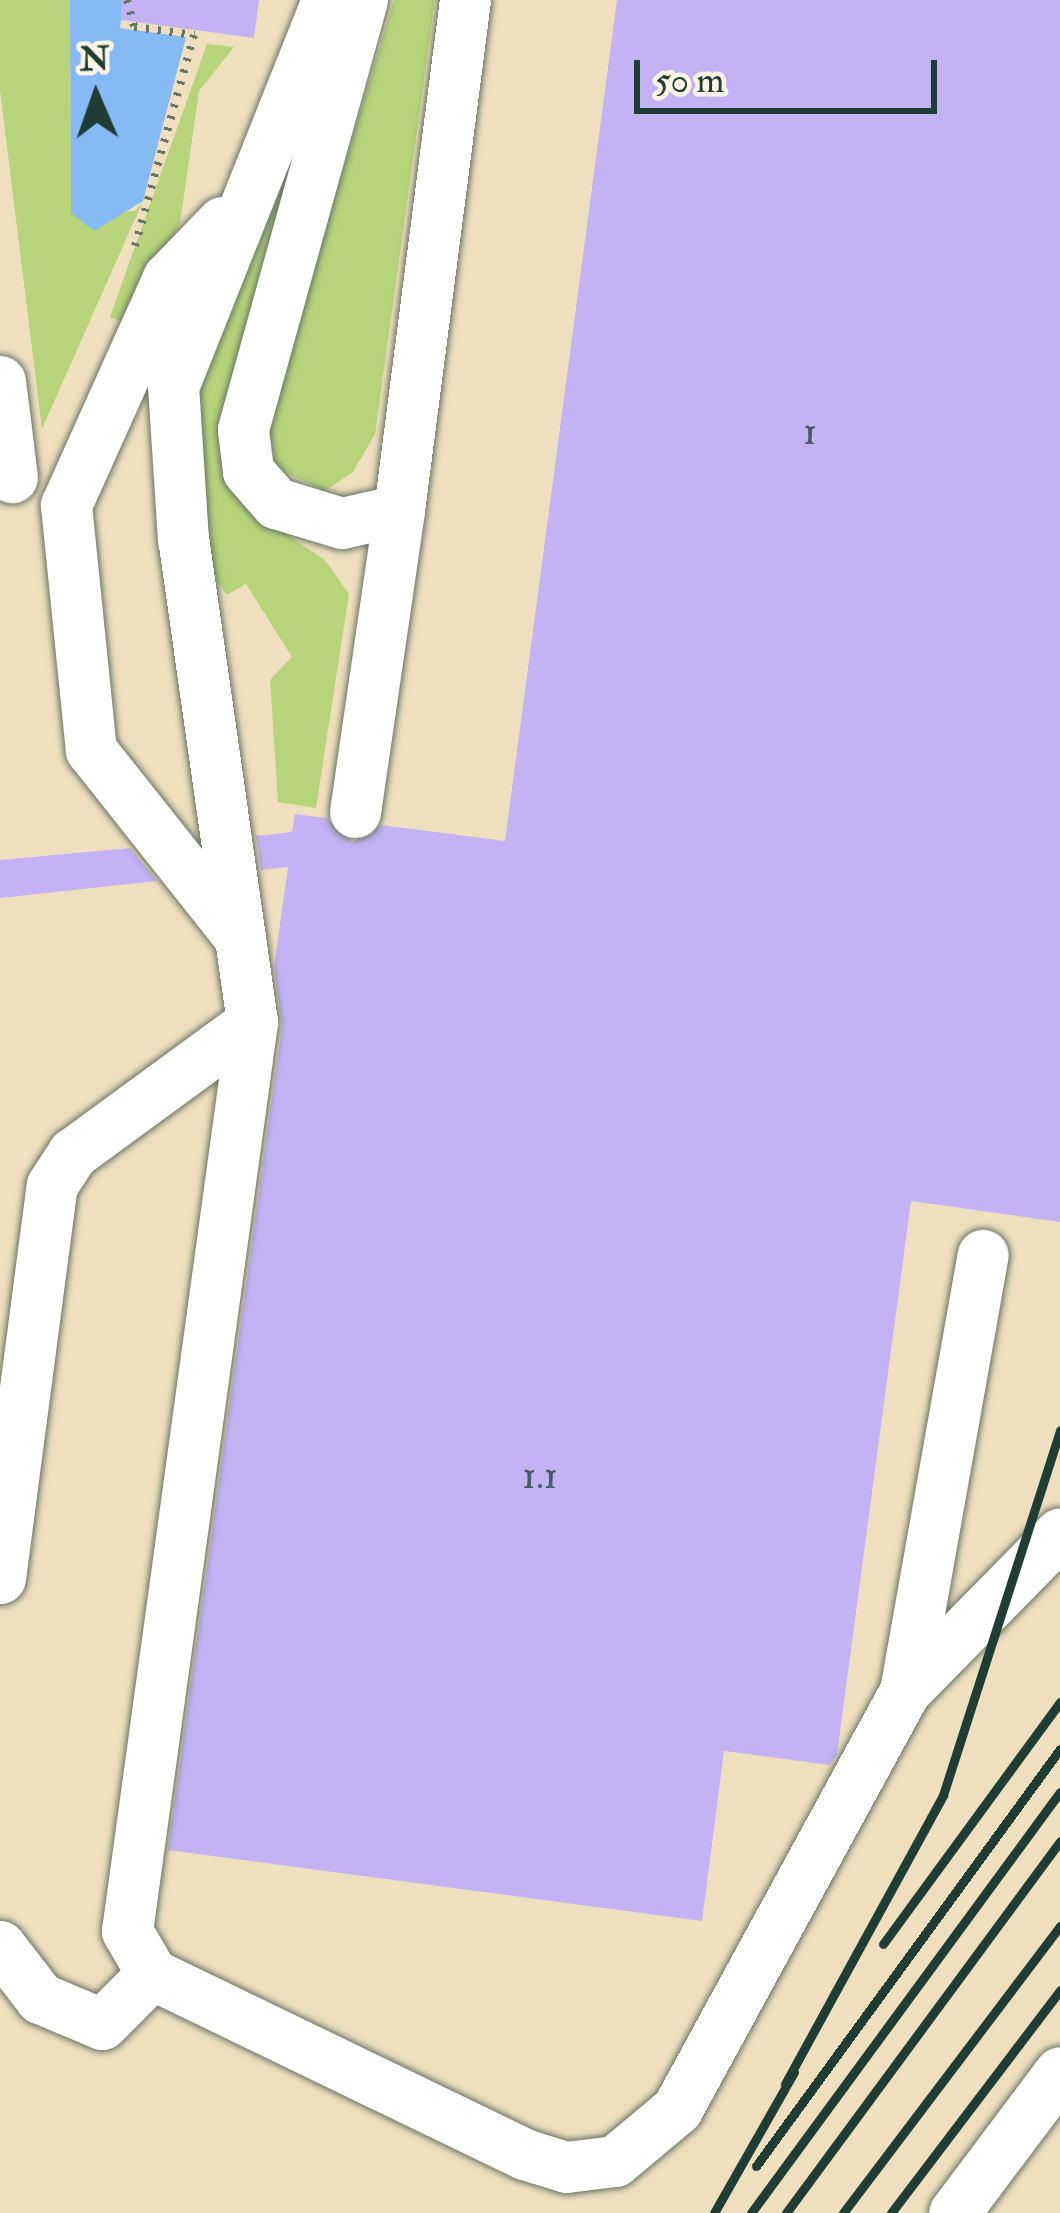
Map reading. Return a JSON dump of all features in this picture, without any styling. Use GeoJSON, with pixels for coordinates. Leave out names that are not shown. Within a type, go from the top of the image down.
{"type":"FeatureCollection","features":[{"type":"Feature","properties":{"kind":"lane"},"geometry":{"type":"LineString","coordinates":[[327,0],[312,96],[248,392],[248,471],[308,518],[399,511]]}},
{"type":"Feature","properties":{"kind":"lane"},"geometry":{"type":"LineString","coordinates":[[362,0],[312,96],[251,192],[173,387],[252,1022],[127,1931],[152,1974],[454,2120],[566,2167],[615,2161],[648,2138],[676,2109],[905,1691],[1060,1533]]}},
{"type":"Feature","properties":{"kind":"lane"},"geometry":{"type":"LineString","coordinates":[[356,812],[465,0]]}},
{"type":"Feature","properties":{"kind":"lane"},"geometry":{"type":"LineString","coordinates":[[240,938],[91,750],[66,505],[168,278],[251,192]]}},
{"type":"Feature","properties":{"kind":"lane"},"geometry":{"type":"LineString","coordinates":[[0,381],[12,478]]}},
{"type":"Feature","properties":{"kind":"lane"},"geometry":{"type":"LineString","coordinates":[[0,1578],[52,1184],[73,1153],[252,1022]]}},
{"type":"Feature","properties":{"kind":"lane"},"geometry":{"type":"LineString","coordinates":[[905,1691],[983,1255]]}},
{"type":"Feature","properties":{"kind":"lane"},"geometry":{"type":"LineString","coordinates":[[0,1946],[40,1998],[102,2024],[152,1974]]}},
{"type":"Feature","properties":{"kind":"lane"},"geometry":{"type":"LineString","coordinates":[[954,2213],[1060,2072]]}},
{"type":"Feature","properties":{"kind":"path"},"geometry":{"type":"LineString","coordinates":[[128,0],[134,26],[194,34],[129,262]]}},
{"type":"Feature","properties":{"kind":"green space"},"geometry":{"type":"Polygon","coordinates":[[[0,0],[70,0],[71,213],[135,211],[143,201],[42,429],[0,90],[0,0]]]}},
{"type":"Feature","properties":{"kind":"green space"},"geometry":{"type":"Polygon","coordinates":[[[394,0],[435,0],[375,434],[353,472],[325,491],[277,468],[267,423],[394,0]]]}},
{"type":"Feature","properties":{"kind":"green space"},"geometry":{"type":"Polygon","coordinates":[[[207,44],[234,47],[199,91],[180,223],[128,324],[110,317],[207,44]]]}},
{"type":"Feature","properties":{"kind":"green space"},"geometry":{"type":"Polygon","coordinates":[[[303,126],[221,424],[243,506],[325,560],[349,594],[316,808],[278,802],[270,680],[292,657],[246,584],[227,595],[212,575],[192,396],[303,126]]]}},
{"type":"Feature","properties":{"kind":"water"},"geometry":{"type":"Polygon","coordinates":[[[70,0],[124,0],[120,28],[186,37],[143,201],[94,231],[71,213],[70,0]]]}},
{"type":"Feature","properties":{"kind":"building"},"geometry":{"type":"Polygon","coordinates":[[[122,0],[259,0],[254,38],[121,20],[122,0]]]}},
{"type":"Feature","properties":{"kind":"building"},"geometry":{"type":"Polygon","coordinates":[[[617,0],[1060,0],[1060,1222],[911,1201],[837,1754],[830,1765],[724,1751],[702,1921],[168,1850],[282,1026],[274,967],[288,867],[261,870],[256,836],[292,832],[295,814],[326,818],[352,842],[381,825],[505,841],[617,0]]]}},
{"type":"Feature","properties":{"kind":"building"},"geometry":{"type":"Polygon","coordinates":[[[130,848],[157,881],[0,898],[0,860],[130,848]]]}},
{"type":"Feature","properties":{"kind":"railway"},"geometry":{"type":"LineString","coordinates":[[785,2084],[943,1795],[1060,1430]]}},
{"type":"Feature","properties":{"kind":"railway"},"geometry":{"type":"LineString","coordinates":[[883,1944],[1060,1702]]}},
{"type":"Feature","properties":{"kind":"railway"},"geometry":{"type":"LineString","coordinates":[[756,2166],[1060,1749]]}},
{"type":"Feature","properties":{"kind":"railway"},"geometry":{"type":"LineString","coordinates":[[751,2213],[1060,1792]]}},
{"type":"Feature","properties":{"kind":"railway"},"geometry":{"type":"LineString","coordinates":[[786,2213],[1060,1841]]}},
{"type":"Feature","properties":{"kind":"railway"},"geometry":{"type":"LineString","coordinates":[[843,2213],[1060,1926]]}},
{"type":"Feature","properties":{"kind":"railway"},"geometry":{"type":"LineString","coordinates":[[891,2213],[1060,1990]]}},
{"type":"Feature","properties":{"kind":"railway"},"geometry":{"type":"LineString","coordinates":[[714,2213],[794,2072]]}}]}
